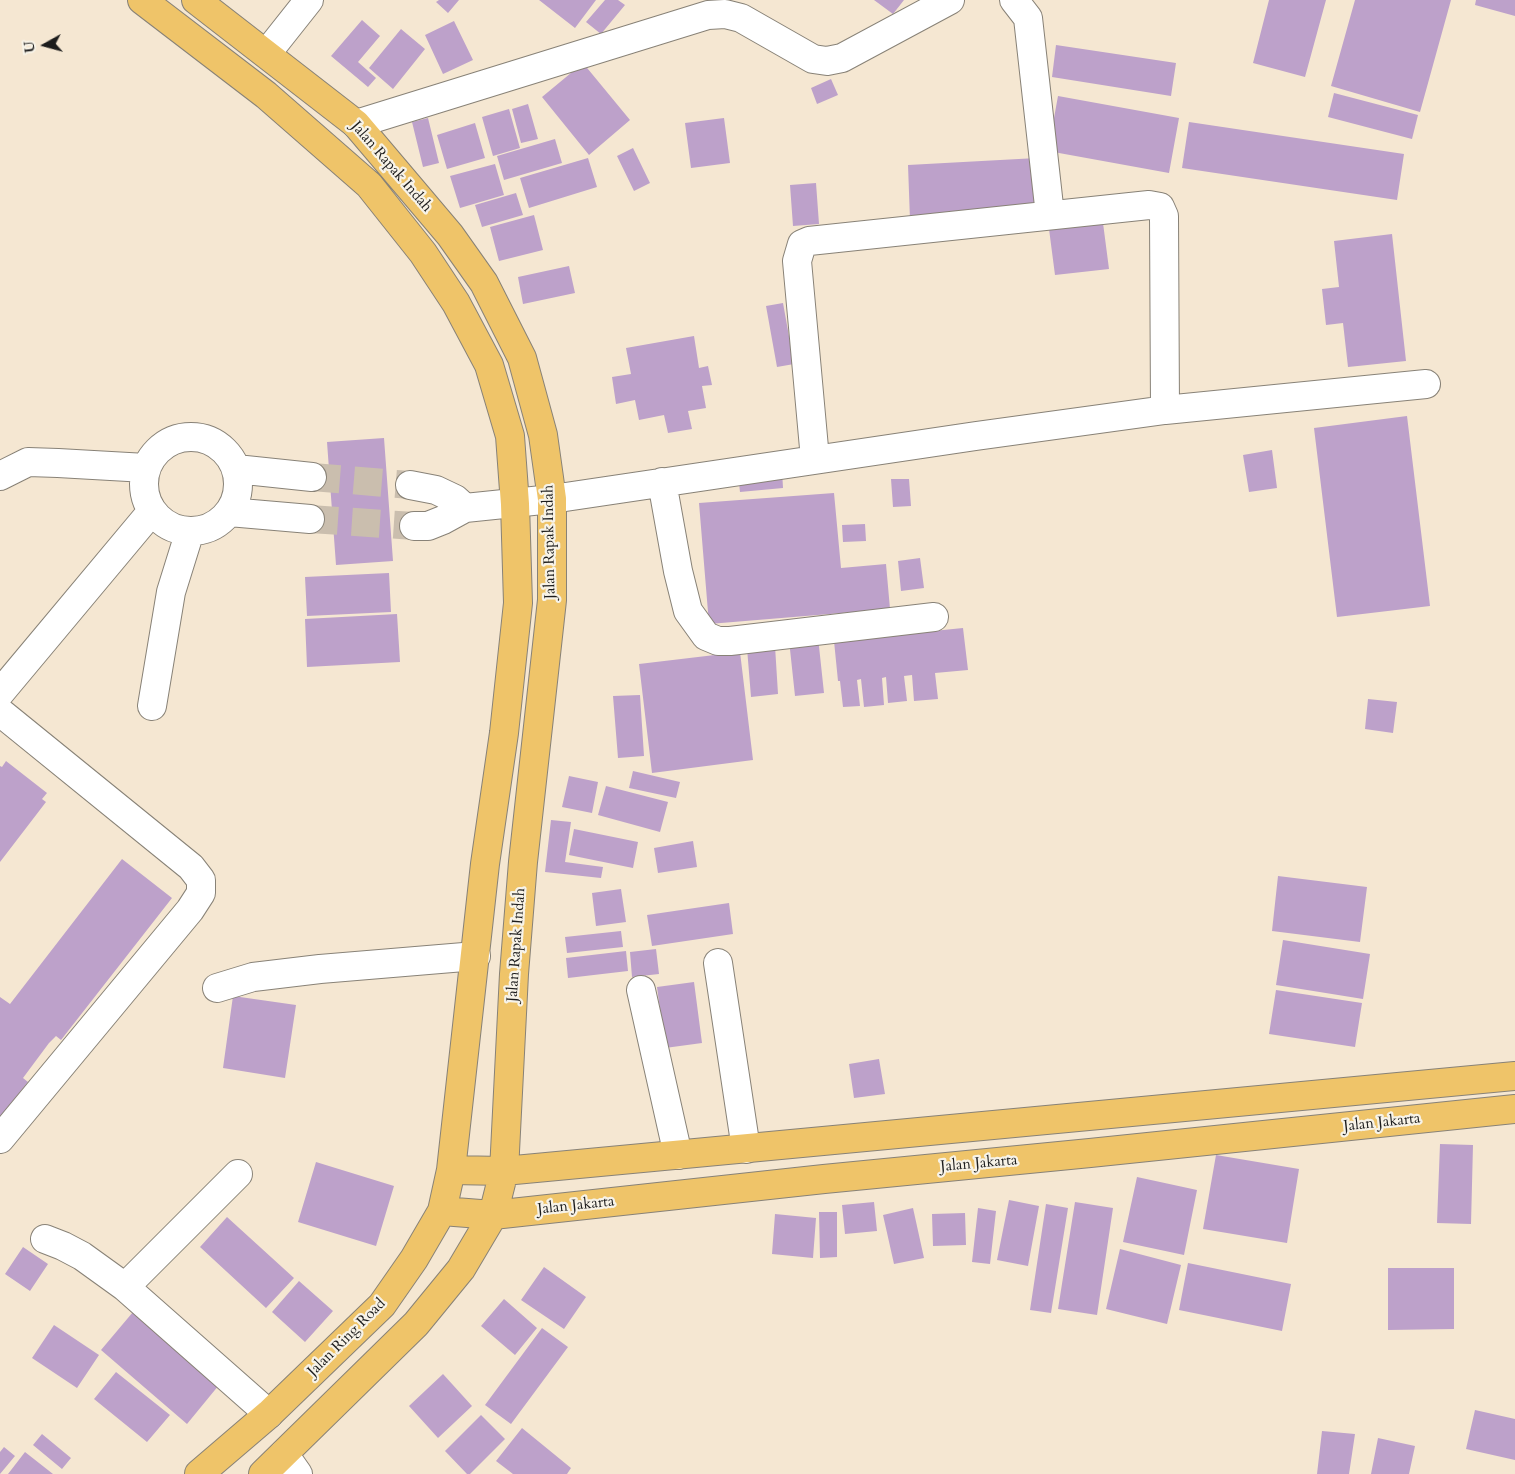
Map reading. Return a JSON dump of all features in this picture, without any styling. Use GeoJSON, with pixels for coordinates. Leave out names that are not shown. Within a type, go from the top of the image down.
{"type":"FeatureCollection","features":[{"type":"Feature","properties":{"kind":"main road","name":"Jalan Rapak Indah"},"geometry":{"type":"LineString","coordinates":[[142,0],[266,94],[369,185],[423,253],[456,303],[488,365],[510,436],[515,504],[518,603],[504,733],[485,864],[451,1170]]}},
{"type":"Feature","properties":{"kind":"main road","name":"Jalan Rapak Indah"},"geometry":{"type":"LineString","coordinates":[[196,0],[267,53],[356,124],[450,236],[484,283],[522,358],[543,435],[552,499],[552,600],[523,862],[514,974],[504,1171],[494,1215]]}},
{"type":"Feature","properties":{"kind":"main road"},"geometry":{"type":"LineString","coordinates":[[451,1170],[504,1171],[1515,1076]]}},
{"type":"Feature","properties":{"kind":"main road","name":"Jalan Jakarta"},"geometry":{"type":"LineString","coordinates":[[442,1211],[494,1215],[824,1179],[1090,1154],[1515,1110]]}},
{"type":"Feature","properties":{"kind":"main road"},"geometry":{"type":"LineString","coordinates":[[824,1142],[824,1179]]}},
{"type":"Feature","properties":{"kind":"main road","name":"Jalan Ring Road"},"geometry":{"type":"LineString","coordinates":[[199,1474],[269,1414],[382,1305],[414,1259],[442,1211],[451,1170]]}},
{"type":"Feature","properties":{"kind":"main road"},"geometry":{"type":"LineString","coordinates":[[263,1474],[291,1464],[416,1324],[461,1269],[494,1215]]}},
{"type":"Feature","properties":{"kind":"street"},"geometry":{"type":"LineString","coordinates":[[267,53],[309,0]]}},
{"type":"Feature","properties":{"kind":"street"},"geometry":{"type":"LineString","coordinates":[[356,124],[708,15],[725,14],[741,18],[813,59],[827,62],[842,58],[950,0]]}},
{"type":"Feature","properties":{"kind":"street"},"geometry":{"type":"LineString","coordinates":[[1014,0],[1028,18],[1050,215]]}},
{"type":"Feature","properties":{"kind":"street"},"geometry":{"type":"LineString","coordinates":[[815,459],[797,261],[802,244],[809,241],[1149,205],[1160,207],[1164,216],[1165,410]]}},
{"type":"Feature","properties":{"kind":"street"},"geometry":{"type":"LineString","coordinates":[[414,526],[428,526],[465,508],[552,499],[815,459],[1165,410],[1426,384]]}},
{"type":"Feature","properties":{"kind":"street"},"geometry":{"type":"LineString","coordinates":[[191,436],[206,439],[219,445],[230,456],[236,469],[238,484],[235,499],[229,512],[218,523],[205,529],[190,532],[176,529],[162,522],[152,511],[145,498],[143,483],[146,468],[153,455],[163,444],[176,438],[191,436]]}},
{"type":"Feature","properties":{"kind":"street"},"geometry":{"type":"LineString","coordinates":[[0,476],[28,462],[146,468]]}},
{"type":"Feature","properties":{"kind":"street"},"geometry":{"type":"LineString","coordinates":[[236,469],[312,477]]}},
{"type":"Feature","properties":{"kind":"street"},"geometry":{"type":"LineString","coordinates":[[662,482],[678,571],[688,611],[706,636],[718,641],[730,641],[934,617]]}},
{"type":"Feature","properties":{"kind":"street"},"geometry":{"type":"LineString","coordinates":[[410,485],[436,490],[455,499],[465,508]]}},
{"type":"Feature","properties":{"kind":"street"},"geometry":{"type":"LineString","coordinates":[[0,693],[152,511]]}},
{"type":"Feature","properties":{"kind":"street"},"geometry":{"type":"LineString","coordinates":[[229,512],[310,519]]}},
{"type":"Feature","properties":{"kind":"street"},"geometry":{"type":"LineString","coordinates":[[152,706],[171,592],[190,532]]}},
{"type":"Feature","properties":{"kind":"street"},"geometry":{"type":"LineString","coordinates":[[0,712],[191,867],[202,880],[201,892],[190,910],[0,1139]]}},
{"type":"Feature","properties":{"kind":"street"},"geometry":{"type":"LineString","coordinates":[[217,988],[253,977],[320,969],[476,956]]}},
{"type":"Feature","properties":{"kind":"street"},"geometry":{"type":"LineString","coordinates":[[718,963],[746,1149]]}},
{"type":"Feature","properties":{"kind":"street"},"geometry":{"type":"LineString","coordinates":[[641,990],[678,1155]]}},
{"type":"Feature","properties":{"kind":"street"},"geometry":{"type":"LineString","coordinates":[[125,1288],[238,1174]]}},
{"type":"Feature","properties":{"kind":"street"},"geometry":{"type":"LineString","coordinates":[[45,1239],[82,1256],[125,1288],[269,1414]]}},
{"type":"Feature","properties":{"kind":"building"},"geometry":{"type":"Polygon","coordinates":[[[439,0],[459,0],[448,13],[436,2],[439,0]]]}},
{"type":"Feature","properties":{"kind":"building"},"geometry":{"type":"Polygon","coordinates":[[[539,0],[596,0],[575,28],[539,0]]]}},
{"type":"Feature","properties":{"kind":"building"},"geometry":{"type":"Polygon","coordinates":[[[605,0],[618,0],[625,5],[601,34],[586,22],[605,0]]]}},
{"type":"Feature","properties":{"kind":"building"},"geometry":{"type":"Polygon","coordinates":[[[874,0],[904,0],[893,14],[874,0]]]}},
{"type":"Feature","properties":{"kind":"building"},"geometry":{"type":"Polygon","coordinates":[[[1269,0],[1326,0],[1305,77],[1253,63],[1269,0]]]}},
{"type":"Feature","properties":{"kind":"building"},"geometry":{"type":"Polygon","coordinates":[[[1355,0],[1451,0],[1420,112],[1331,86],[1355,0]]]}},
{"type":"Feature","properties":{"kind":"building"},"geometry":{"type":"Polygon","coordinates":[[[1476,0],[1515,0],[1515,16],[1475,5],[1476,0]]]}},
{"type":"Feature","properties":{"kind":"building"},"geometry":{"type":"Polygon","coordinates":[[[362,20],[380,36],[358,62],[376,78],[368,87],[331,56],[362,20]]]}},
{"type":"Feature","properties":{"kind":"building"},"geometry":{"type":"Polygon","coordinates":[[[454,21],[473,60],[443,74],[425,35],[454,21]]]}},
{"type":"Feature","properties":{"kind":"building"},"geometry":{"type":"Polygon","coordinates":[[[401,29],[425,49],[393,89],[369,68],[401,29]]]}},
{"type":"Feature","properties":{"kind":"building"},"geometry":{"type":"Polygon","coordinates":[[[1056,45],[1176,63],[1171,96],[1052,77],[1056,45]]]}},
{"type":"Feature","properties":{"kind":"building"},"geometry":{"type":"Polygon","coordinates":[[[583,63],[630,120],[589,155],[542,97],[583,63]]]}},
{"type":"Feature","properties":{"kind":"building"},"geometry":{"type":"Polygon","coordinates":[[[831,79],[838,95],[817,104],[811,88],[831,79]]]}},
{"type":"Feature","properties":{"kind":"building"},"geometry":{"type":"Polygon","coordinates":[[[1334,93],[1418,115],[1412,139],[1328,117],[1334,93]]]}},
{"type":"Feature","properties":{"kind":"building"},"geometry":{"type":"Polygon","coordinates":[[[1058,96],[1179,118],[1169,173],[1048,151],[1058,96]]]}},
{"type":"Feature","properties":{"kind":"building"},"geometry":{"type":"Polygon","coordinates":[[[528,104],[538,139],[521,143],[512,109],[528,104]]]}},
{"type":"Feature","properties":{"kind":"building"},"geometry":{"type":"Polygon","coordinates":[[[509,109],[520,148],[493,156],[482,117],[509,109]]]}},
{"type":"Feature","properties":{"kind":"building"},"geometry":{"type":"Polygon","coordinates":[[[428,118],[439,163],[423,167],[412,122],[428,118]]]}},
{"type":"Feature","properties":{"kind":"building"},"geometry":{"type":"Polygon","coordinates":[[[724,118],[730,163],[691,168],[685,123],[724,118]]]}},
{"type":"Feature","properties":{"kind":"building"},"geometry":{"type":"Polygon","coordinates":[[[1189,122],[1404,154],[1397,200],[1182,168],[1189,122]]]}},
{"type":"Feature","properties":{"kind":"building"},"geometry":{"type":"Polygon","coordinates":[[[475,123],[485,158],[447,169],[437,135],[475,123]]]}},
{"type":"Feature","properties":{"kind":"building"},"geometry":{"type":"Polygon","coordinates":[[[555,139],[562,163],[504,180],[497,156],[555,139]]]}},
{"type":"Feature","properties":{"kind":"building"},"geometry":{"type":"Polygon","coordinates":[[[633,148],[650,183],[634,191],[617,156],[633,148]]]}},
{"type":"Feature","properties":{"kind":"building"},"geometry":{"type":"Polygon","coordinates":[[[588,158],[597,187],[529,208],[520,178],[588,158]]]}},
{"type":"Feature","properties":{"kind":"building"},"geometry":{"type":"Polygon","coordinates":[[[1037,158],[1040,213],[910,220],[908,165],[1037,158]]]}},
{"type":"Feature","properties":{"kind":"building"},"geometry":{"type":"Polygon","coordinates":[[[495,164],[504,195],[460,208],[450,176],[495,164]]]}},
{"type":"Feature","properties":{"kind":"building"},"geometry":{"type":"Polygon","coordinates":[[[816,183],[819,224],[793,226],[790,185],[816,183]]]}},
{"type":"Feature","properties":{"kind":"building"},"geometry":{"type":"Polygon","coordinates":[[[516,193],[523,215],[482,227],[475,205],[516,193]]]}},
{"type":"Feature","properties":{"kind":"building"},"geometry":{"type":"Polygon","coordinates":[[[534,215],[543,250],[499,261],[490,227],[534,215]]]}},
{"type":"Feature","properties":{"kind":"building"},"geometry":{"type":"Polygon","coordinates":[[[1103,223],[1109,269],[1055,275],[1049,229],[1103,223]]]}},
{"type":"Feature","properties":{"kind":"building"},"geometry":{"type":"Polygon","coordinates":[[[1392,234],[1406,361],[1348,367],[1343,323],[1326,325],[1322,289],[1339,287],[1334,241],[1392,234]]]}},
{"type":"Feature","properties":{"kind":"building"},"geometry":{"type":"Polygon","coordinates":[[[569,266],[575,293],[523,304],[518,277],[569,266]]]}},
{"type":"Feature","properties":{"kind":"building"},"geometry":{"type":"Polygon","coordinates":[[[783,303],[794,364],[777,367],[766,306],[783,303]]]}},
{"type":"Feature","properties":{"kind":"building"},"geometry":{"type":"Polygon","coordinates":[[[694,336],[699,368],[708,366],[712,385],[702,386],[706,408],[688,411],[692,429],[668,433],[664,415],[639,420],[635,400],[616,404],[612,377],[631,374],[626,348],[694,336]]]}},
{"type":"Feature","properties":{"kind":"building"},"geometry":{"type":"Polygon","coordinates":[[[1407,416],[1430,606],[1337,617],[1314,428],[1407,416]]]}},
{"type":"Feature","properties":{"kind":"building"},"geometry":{"type":"Polygon","coordinates":[[[384,438],[393,561],[336,565],[327,442],[384,438]]]}},
{"type":"Feature","properties":{"kind":"building"},"geometry":{"type":"Polygon","coordinates":[[[1272,450],[1277,488],[1249,492],[1243,455],[1272,450]]]}},
{"type":"Feature","properties":{"kind":"building"},"geometry":{"type":"Polygon","coordinates":[[[782,470],[783,488],[740,492],[738,474],[782,470]]]}},
{"type":"Feature","properties":{"kind":"building"},"geometry":{"type":"Polygon","coordinates":[[[891,479],[909,479],[911,506],[893,507],[891,479]]]}},
{"type":"Feature","properties":{"kind":"building"},"geometry":{"type":"Polygon","coordinates":[[[834,493],[841,568],[886,564],[890,609],[709,624],[699,503],[834,493]]]}},
{"type":"Feature","properties":{"kind":"building"},"geometry":{"type":"Polygon","coordinates":[[[865,524],[866,541],[843,542],[842,525],[865,524]]]}},
{"type":"Feature","properties":{"kind":"building"},"geometry":{"type":"Polygon","coordinates":[[[920,558],[924,588],[901,591],[898,561],[920,558]]]}},
{"type":"Feature","properties":{"kind":"building"},"geometry":{"type":"Polygon","coordinates":[[[389,573],[391,612],[307,616],[305,577],[389,573]]]}},
{"type":"Feature","properties":{"kind":"building"},"geometry":{"type":"Polygon","coordinates":[[[397,614],[400,662],[307,667],[305,619],[397,614]]]}},
{"type":"Feature","properties":{"kind":"building"},"geometry":{"type":"Polygon","coordinates":[[[963,628],[968,670],[935,673],[938,699],[914,701],[912,675],[904,676],[907,701],[888,703],[886,677],[882,678],[884,705],[864,707],[861,679],[857,680],[860,706],[843,707],[834,641],[963,628]]]}},
{"type":"Feature","properties":{"kind":"building"},"geometry":{"type":"Polygon","coordinates":[[[818,637],[824,693],[795,696],[789,640],[818,637]]]}},
{"type":"Feature","properties":{"kind":"building"},"geometry":{"type":"Polygon","coordinates":[[[775,646],[778,694],[751,697],[747,648],[775,646]]]}},
{"type":"Feature","properties":{"kind":"building"},"geometry":{"type":"Polygon","coordinates":[[[740,652],[753,760],[652,773],[639,664],[740,652]]]}},
{"type":"Feature","properties":{"kind":"building"},"geometry":{"type":"Polygon","coordinates":[[[640,695],[644,756],[618,758],[613,696],[640,695]]]}},
{"type":"Feature","properties":{"kind":"building"},"geometry":{"type":"Polygon","coordinates":[[[1368,699],[1397,702],[1393,733],[1365,729],[1368,699]]]}},
{"type":"Feature","properties":{"kind":"building"},"geometry":{"type":"Polygon","coordinates":[[[6,761],[47,793],[42,799],[46,802],[0,862],[0,766],[2,767],[6,761]]]}},
{"type":"Feature","properties":{"kind":"building"},"geometry":{"type":"Polygon","coordinates":[[[633,771],[680,782],[676,798],[629,788],[633,771]]]}},
{"type":"Feature","properties":{"kind":"building"},"geometry":{"type":"Polygon","coordinates":[[[569,776],[598,782],[592,813],[562,807],[569,776]]]}},
{"type":"Feature","properties":{"kind":"building"},"geometry":{"type":"Polygon","coordinates":[[[606,786],[668,802],[660,832],[598,815],[606,786]]]}},
{"type":"Feature","properties":{"kind":"building"},"geometry":{"type":"Polygon","coordinates":[[[551,820],[571,822],[565,862],[603,867],[601,878],[545,872],[551,820]]]}},
{"type":"Feature","properties":{"kind":"building"},"geometry":{"type":"Polygon","coordinates":[[[574,829],[638,842],[633,868],[569,855],[574,829]]]}},
{"type":"Feature","properties":{"kind":"building"},"geometry":{"type":"Polygon","coordinates":[[[693,841],[697,867],[658,873],[654,848],[693,841]]]}},
{"type":"Feature","properties":{"kind":"building"},"geometry":{"type":"Polygon","coordinates":[[[122,859],[172,898],[61,1040],[56,1036],[49,1043],[23,1078],[28,1082],[0,1117],[0,997],[10,1004],[122,859]]]}},
{"type":"Feature","properties":{"kind":"building"},"geometry":{"type":"Polygon","coordinates":[[[1278,876],[1367,887],[1360,942],[1272,931],[1278,876]]]}},
{"type":"Feature","properties":{"kind":"building"},"geometry":{"type":"Polygon","coordinates":[[[621,889],[626,922],[596,926],[592,893],[621,889]]]}},
{"type":"Feature","properties":{"kind":"building"},"geometry":{"type":"Polygon","coordinates":[[[729,903],[733,934],[652,946],[647,915],[729,903]]]}},
{"type":"Feature","properties":{"kind":"building"},"geometry":{"type":"Polygon","coordinates":[[[621,931],[623,947],[567,953],[565,937],[621,931]]]}},
{"type":"Feature","properties":{"kind":"building"},"geometry":{"type":"Polygon","coordinates":[[[1283,940],[1370,954],[1363,999],[1276,985],[1283,940]]]}},
{"type":"Feature","properties":{"kind":"building"},"geometry":{"type":"Polygon","coordinates":[[[656,949],[659,974],[632,977],[630,952],[656,949]]]}},
{"type":"Feature","properties":{"kind":"building"},"geometry":{"type":"Polygon","coordinates":[[[626,951],[628,971],[568,978],[566,958],[626,951]]]}},
{"type":"Feature","properties":{"kind":"building"},"geometry":{"type":"Polygon","coordinates":[[[694,982],[702,1043],[665,1048],[657,987],[694,982]]]}},
{"type":"Feature","properties":{"kind":"building"},"geometry":{"type":"Polygon","coordinates":[[[1276,990],[1362,1003],[1355,1047],[1269,1034],[1276,990]]]}},
{"type":"Feature","properties":{"kind":"building"},"geometry":{"type":"Polygon","coordinates":[[[233,996],[296,1005],[285,1078],[223,1068],[233,996]]]}},
{"type":"Feature","properties":{"kind":"building"},"geometry":{"type":"Polygon","coordinates":[[[879,1059],[885,1094],[854,1098],[849,1064],[879,1059]]]}},
{"type":"Feature","properties":{"kind":"building"},"geometry":{"type":"Polygon","coordinates":[[[1440,1144],[1473,1145],[1471,1224],[1437,1223],[1440,1144]]]}},
{"type":"Feature","properties":{"kind":"building"},"geometry":{"type":"Polygon","coordinates":[[[1216,1155],[1299,1169],[1287,1243],[1203,1229],[1216,1155]]]}},
{"type":"Feature","properties":{"kind":"building"},"geometry":{"type":"Polygon","coordinates":[[[316,1162],[394,1186],[376,1246],[298,1222],[316,1162]]]}},
{"type":"Feature","properties":{"kind":"building"},"geometry":{"type":"Polygon","coordinates":[[[1137,1177],[1197,1190],[1184,1255],[1123,1242],[1137,1177]]]}},
{"type":"Feature","properties":{"kind":"building"},"geometry":{"type":"Polygon","coordinates":[[[1009,1200],[1039,1206],[1028,1266],[997,1260],[1009,1200]]]}},
{"type":"Feature","properties":{"kind":"building"},"geometry":{"type":"Polygon","coordinates":[[[874,1202],[877,1231],[845,1234],[842,1205],[874,1202]]]}},
{"type":"Feature","properties":{"kind":"building"},"geometry":{"type":"Polygon","coordinates":[[[1075,1202],[1113,1208],[1097,1315],[1058,1309],[1075,1202]]]}},
{"type":"Feature","properties":{"kind":"building"},"geometry":{"type":"Polygon","coordinates":[[[1046,1204],[1068,1208],[1051,1313],[1030,1310],[1046,1204]]]}},
{"type":"Feature","properties":{"kind":"building"},"geometry":{"type":"Polygon","coordinates":[[[913,1208],[924,1258],[894,1264],[883,1215],[913,1208]]]}},
{"type":"Feature","properties":{"kind":"building"},"geometry":{"type":"Polygon","coordinates":[[[978,1208],[996,1211],[990,1264],[972,1262],[978,1208]]]}},
{"type":"Feature","properties":{"kind":"building"},"geometry":{"type":"Polygon","coordinates":[[[819,1212],[837,1212],[837,1257],[820,1258],[819,1212]]]}},
{"type":"Feature","properties":{"kind":"building"},"geometry":{"type":"Polygon","coordinates":[[[965,1213],[966,1245],[933,1246],[932,1214],[965,1213]]]}},
{"type":"Feature","properties":{"kind":"building"},"geometry":{"type":"Polygon","coordinates":[[[775,1214],[816,1218],[813,1258],[772,1254],[775,1214]]]}},
{"type":"Feature","properties":{"kind":"building"},"geometry":{"type":"Polygon","coordinates":[[[227,1217],[294,1278],[266,1308],[200,1247],[227,1217]]]}},
{"type":"Feature","properties":{"kind":"building"},"geometry":{"type":"Polygon","coordinates":[[[23,1247],[48,1264],[30,1291],[5,1274],[23,1247]]]}},
{"type":"Feature","properties":{"kind":"building"},"geometry":{"type":"Polygon","coordinates":[[[1120,1249],[1181,1265],[1167,1324],[1106,1309],[1120,1249]]]}},
{"type":"Feature","properties":{"kind":"building"},"geometry":{"type":"Polygon","coordinates":[[[1188,1263],[1291,1284],[1282,1331],[1179,1310],[1188,1263]]]}},
{"type":"Feature","properties":{"kind":"building"},"geometry":{"type":"Polygon","coordinates":[[[544,1267],[586,1297],[564,1329],[521,1300],[544,1267]]]}},
{"type":"Feature","properties":{"kind":"building"},"geometry":{"type":"Polygon","coordinates":[[[1388,1268],[1454,1268],[1454,1329],[1388,1330],[1388,1268]]]}},
{"type":"Feature","properties":{"kind":"building"},"geometry":{"type":"Polygon","coordinates":[[[299,1281],[333,1311],[305,1342],[272,1312],[299,1281]]]}},
{"type":"Feature","properties":{"kind":"building"},"geometry":{"type":"Polygon","coordinates":[[[504,1299],[537,1328],[515,1355],[481,1326],[504,1299]]]}},
{"type":"Feature","properties":{"kind":"building"},"geometry":{"type":"Polygon","coordinates":[[[133,1312],[219,1385],[187,1424],[101,1350],[133,1312]]]}},
{"type":"Feature","properties":{"kind":"building"},"geometry":{"type":"Polygon","coordinates":[[[54,1325],[99,1355],[77,1388],[32,1358],[54,1325]]]}},
{"type":"Feature","properties":{"kind":"building"},"geometry":{"type":"Polygon","coordinates":[[[542,1328],[568,1347],[511,1424],[485,1405],[542,1328]]]}},
{"type":"Feature","properties":{"kind":"building"},"geometry":{"type":"Polygon","coordinates":[[[116,1372],[170,1415],[147,1442],[94,1399],[116,1372]]]}},
{"type":"Feature","properties":{"kind":"building"},"geometry":{"type":"Polygon","coordinates":[[[443,1374],[472,1406],[438,1438],[409,1406],[443,1374]]]}},
{"type":"Feature","properties":{"kind":"building"},"geometry":{"type":"Polygon","coordinates":[[[1475,1410],[1515,1419],[1515,1460],[1466,1449],[1475,1410]]]}},
{"type":"Feature","properties":{"kind":"building"},"geometry":{"type":"Polygon","coordinates":[[[481,1415],[505,1439],[470,1474],[467,1474],[445,1451],[481,1415]]]}},
{"type":"Feature","properties":{"kind":"building"},"geometry":{"type":"Polygon","coordinates":[[[522,1428],[571,1468],[567,1474],[513,1474],[496,1461],[522,1428]]]}},
{"type":"Feature","properties":{"kind":"building"},"geometry":{"type":"Polygon","coordinates":[[[1322,1431],[1355,1434],[1349,1474],[1317,1474],[1322,1431]]]}},
{"type":"Feature","properties":{"kind":"building"},"geometry":{"type":"Polygon","coordinates":[[[42,1434],[71,1458],[62,1469],[33,1445],[42,1434]]]}},
{"type":"Feature","properties":{"kind":"building"},"geometry":{"type":"Polygon","coordinates":[[[1378,1438],[1415,1446],[1409,1474],[1371,1474],[1378,1438]]]}},
{"type":"Feature","properties":{"kind":"building"},"geometry":{"type":"Polygon","coordinates":[[[4,1447],[15,1456],[0,1474],[0,1452],[4,1447]]]}},
{"type":"Feature","properties":{"kind":"building"},"geometry":{"type":"Polygon","coordinates":[[[25,1452],[53,1474],[8,1474],[25,1452]]]}},
{"type":"Feature","properties":{"kind":"tunnel"},"geometry":{"type":"LineString","coordinates":[[312,477],[410,485]]}},
{"type":"Feature","properties":{"kind":"tunnel"},"geometry":{"type":"LineString","coordinates":[[310,519],[414,526]]}}]}
